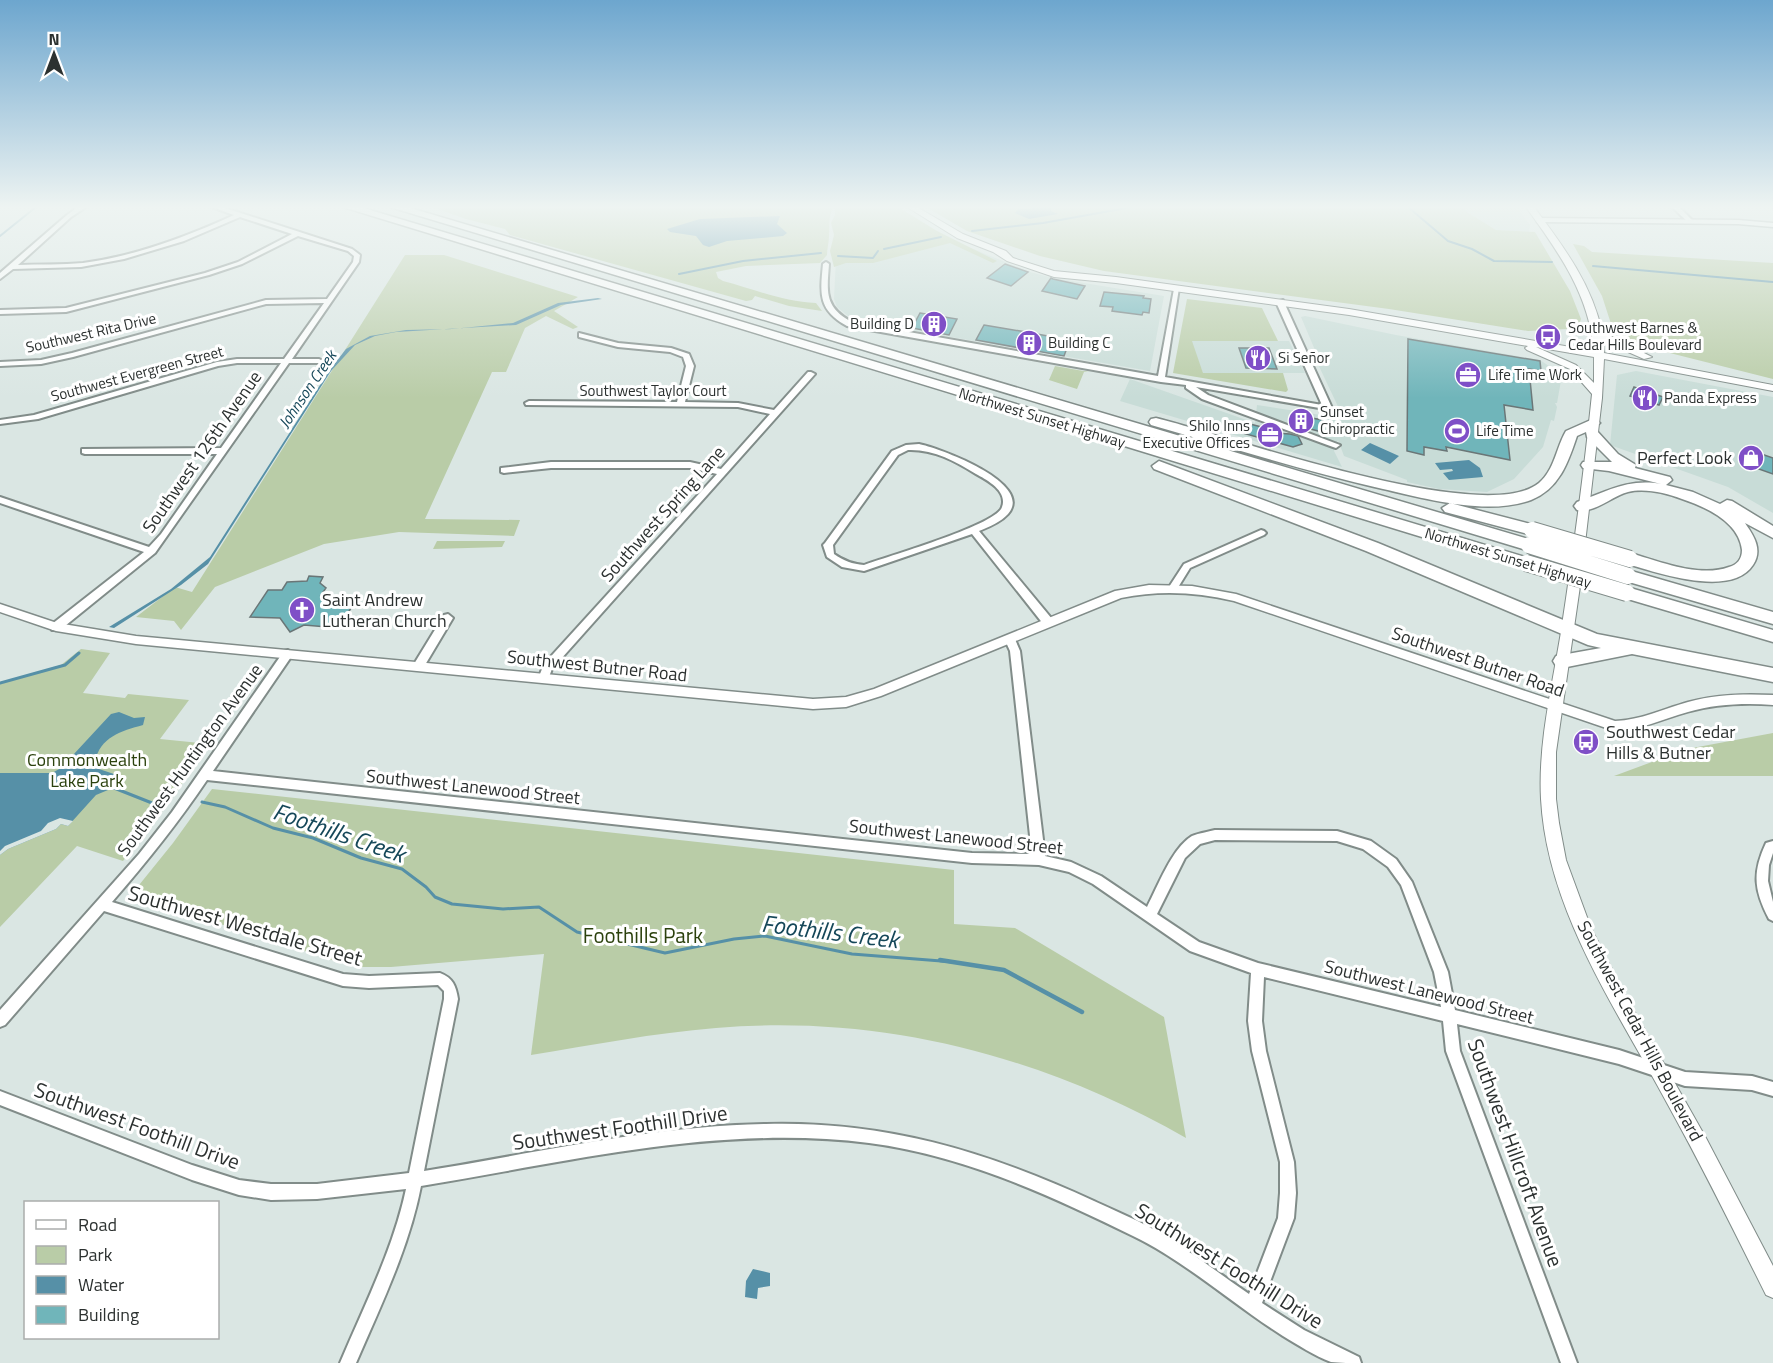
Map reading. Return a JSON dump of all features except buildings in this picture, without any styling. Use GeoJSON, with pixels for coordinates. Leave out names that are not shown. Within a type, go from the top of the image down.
{"type":"FeatureCollection","features":[{"type":"Feature","properties":{"kind":"highway","name":"Northwest Sunset Highway"},"geometry":{"type":"LineString","coordinates":[[556,271],[1056,423],[1773,636]]}},
{"type":"Feature","properties":{"kind":"highway","name":"Northwest Sunset Highway"},"geometry":{"type":"LineString","coordinates":[[604,271],[1629,567],[1773,618]]}},
{"type":"Feature","properties":{"kind":"highway"},"geometry":{"type":"LineString","coordinates":[[707,302],[736,303],[847,332],[1333,473],[1452,499],[1508,500],[1526,496],[1544,486],[1557,469],[1571,434],[1592,429],[1614,457],[1655,477]]}},
{"type":"Feature","properties":{"kind":"highway"},"geometry":{"type":"LineString","coordinates":[[1056,423],[1064,432],[1188,476],[1372,547],[1594,640],[1773,675]]}},
{"type":"Feature","properties":{"kind":"highway"},"geometry":{"type":"LineString","coordinates":[[1588,465],[1602,465],[1655,477],[1708,495],[1773,532]]}},
{"type":"Feature","properties":{"kind":"highway"},"geometry":{"type":"LineString","coordinates":[[1333,473],[1530,538]]}},
{"type":"Feature","properties":{"kind":"highway"},"geometry":{"type":"LineString","coordinates":[[1582,506],[1602,500],[1614,491],[1629,487],[1651,486],[1672,490],[1699,499],[1725,514],[1746,536],[1751,548],[1750,558],[1735,572],[1690,573],[1629,567]]}},
{"type":"Feature","properties":{"kind":"highway"},"geometry":{"type":"LineString","coordinates":[[1562,661],[1636,648]]}},
{"type":"Feature","properties":{"kind":"main road"},"geometry":{"type":"LineString","coordinates":[[1046,271],[1090,280],[1116,280]]}},
{"type":"Feature","properties":{"kind":"main road"},"geometry":{"type":"LineString","coordinates":[[1075,271],[1116,280],[1280,302],[1599,355],[1773,388]]}},
{"type":"Feature","properties":{"kind":"main road","name":"Southwest Cedar Hills Boulevard"},"geometry":{"type":"LineString","coordinates":[[1575,271],[1591,308],[1598,334],[1599,355],[1597,393],[1568,630],[1555,707],[1548,781],[1549,806],[1560,868],[1591,943],[1773,1288]]}},
{"type":"Feature","properties":{"kind":"main road"},"geometry":{"type":"LineString","coordinates":[[1598,334],[1627,350],[1686,370]]}},
{"type":"Feature","properties":{"kind":"main road"},"geometry":{"type":"LineString","coordinates":[[1521,342],[1545,356],[1573,367],[1597,393]]}},
{"type":"Feature","properties":{"kind":"street"},"geometry":{"type":"LineString","coordinates":[[0,312],[66,310],[217,271]]}},
{"type":"Feature","properties":{"kind":"street","name":"Southwest 126th Avenue"},"geometry":{"type":"LineString","coordinates":[[56,627],[152,551],[350,271]]}},
{"type":"Feature","properties":{"kind":"street"},"geometry":{"type":"LineString","coordinates":[[826,271],[824,294],[826,304],[836,317],[850,324],[1328,408],[1280,302]]}},
{"type":"Feature","properties":{"kind":"street"},"geometry":{"type":"LineString","coordinates":[[1161,380],[1177,289]]}},
{"type":"Feature","properties":{"kind":"street","name":"Southwest Rita Drive"},"geometry":{"type":"LineString","coordinates":[[0,364],[41,362],[72,355],[266,302],[328,301]]}},
{"type":"Feature","properties":{"kind":"street"},"geometry":{"type":"LineString","coordinates":[[582,335],[618,345],[671,350],[686,356],[689,371],[681,404]]}},
{"type":"Feature","properties":{"kind":"street","name":"Southwest Evergreen Street"},"geometry":{"type":"LineString","coordinates":[[0,422],[35,417],[217,364],[237,361],[319,361]]}},
{"type":"Feature","properties":{"kind":"street","name":"Southwest Spring Lane"},"geometry":{"type":"LineString","coordinates":[[543,679],[548,667],[811,374]]}},
{"type":"Feature","properties":{"kind":"street"},"geometry":{"type":"LineString","coordinates":[[1186,384],[1204,397],[1336,445]]}},
{"type":"Feature","properties":{"kind":"street","name":"Southwest Taylor Court"},"geometry":{"type":"LineString","coordinates":[[529,403],[738,405],[776,413]]}},
{"type":"Feature","properties":{"kind":"street"},"geometry":{"type":"LineString","coordinates":[[919,447],[939,452],[996,482],[1006,494],[1008,503],[1005,512],[998,519],[973,529],[864,568],[839,563],[830,555],[828,544],[896,453],[906,448],[919,447]]}},
{"type":"Feature","properties":{"kind":"street"},"geometry":{"type":"LineString","coordinates":[[85,451],[224,451]]}},
{"type":"Feature","properties":{"kind":"street"},"geometry":{"type":"LineString","coordinates":[[504,470],[551,465],[690,465],[722,472]]}},
{"type":"Feature","properties":{"kind":"street"},"geometry":{"type":"LineString","coordinates":[[0,500],[152,551]]}},
{"type":"Feature","properties":{"kind":"street"},"geometry":{"type":"LineString","coordinates":[[973,529],[1048,622]]}},
{"type":"Feature","properties":{"kind":"street"},"geometry":{"type":"LineString","coordinates":[[1174,587],[1187,566],[1261,533]]}},
{"type":"Feature","properties":{"kind":"street","name":"Southwest Butner Road"},"geometry":{"type":"LineString","coordinates":[[0,608],[56,627],[136,640],[803,704],[834,704],[877,693],[1119,594],[1174,587],[1218,593],[1240,599],[1620,727],[1708,702],[1733,699],[1773,700]]}},
{"type":"Feature","properties":{"kind":"street"},"geometry":{"type":"LineString","coordinates":[[418,667],[448,618]]}},
{"type":"Feature","properties":{"kind":"street"},"geometry":{"type":"LineString","coordinates":[[1010,640],[1015,651],[1040,860]]}},
{"type":"Feature","properties":{"kind":"street","name":"Southwest Huntington Avenue"},"geometry":{"type":"LineString","coordinates":[[0,1020],[104,905],[176,816],[288,654]]}},
{"type":"Feature","properties":{"kind":"street","name":"Southwest Lanewood Street"},"geometry":{"type":"LineString","coordinates":[[204,775],[972,858],[1040,860],[1071,867],[1097,880],[1195,946],[1258,969],[1619,1057],[1685,1079],[1752,1083],[1773,1089]]}},
{"type":"Feature","properties":{"kind":"street","name":"Southwest Hillcroft Avenue"},"geometry":{"type":"LineString","coordinates":[[1149,916],[1181,854],[1196,840],[1215,835],[1337,836],[1354,839],[1382,853],[1392,863],[1406,882],[1441,972],[1453,1051],[1569,1363]]}},
{"type":"Feature","properties":{"kind":"street"},"geometry":{"type":"LineString","coordinates":[[1773,846],[1770,847],[1762,863],[1760,880],[1773,915]]}},
{"type":"Feature","properties":{"kind":"street","name":"Southwest Westdale Street"},"geometry":{"type":"LineString","coordinates":[[104,905],[343,980],[392,982],[432,979],[445,983],[450,988],[451,999],[416,1180]]}},
{"type":"Feature","properties":{"kind":"street"},"geometry":{"type":"LineString","coordinates":[[1252,1307],[1286,1218],[1288,1193],[1287,1162],[1259,1051],[1255,1021],[1258,969]]}},
{"type":"Feature","properties":{"kind":"street","name":"Southwest Foothill Drive"},"geometry":{"type":"LineString","coordinates":[[0,1098],[228,1184],[268,1192],[313,1191],[416,1180],[690,1134],[757,1131],[868,1136],[917,1145],[1017,1175],[1145,1234],[1298,1337],[1353,1363]]}},
{"type":"Feature","properties":{"kind":"street"},"geometry":{"type":"LineString","coordinates":[[348,1363],[389,1269],[416,1180]]}},
{"type":"Feature","properties":{"kind":"shaded area"},"geometry":{"type":"Polygon","coordinates":[[[835,271],[1027,271],[1053,278],[1164,296],[1150,371],[863,322],[848,316],[837,307],[834,299],[835,271]]]}},
{"type":"Feature","properties":{"kind":"shaded area"},"geometry":{"type":"Polygon","coordinates":[[[1301,317],[1396,335],[1540,360],[1562,375],[1557,403],[1555,403],[1557,407],[1554,421],[1551,420],[1543,447],[1514,479],[1487,492],[1439,489],[1407,482],[1407,480],[1344,456],[1338,440],[1334,451],[1342,467],[1120,401],[1130,379],[1255,423],[1257,405],[1343,417],[1316,360],[1315,350],[1301,317]]]}},
{"type":"Feature","properties":{"kind":"shaded area"},"geometry":{"type":"Polygon","coordinates":[[[1191,341],[1289,341],[1305,373],[1203,373],[1191,341]]]}},
{"type":"Feature","properties":{"kind":"shaded area"},"geometry":{"type":"Polygon","coordinates":[[[1636,371],[1773,397],[1773,513],[1728,487],[1610,445],[1617,375],[1636,371]]]}},
{"type":"Feature","properties":{"kind":"green space"},"geometry":{"type":"Polygon","coordinates":[[[395,271],[494,271],[578,297],[554,311],[578,327],[573,329],[546,316],[525,328],[506,372],[492,372],[425,519],[520,520],[514,536],[399,532],[324,544],[215,587],[181,630],[174,621],[136,617],[175,587],[192,592],[395,271]]]}},
{"type":"Feature","properties":{"kind":"green space"},"geometry":{"type":"Polygon","coordinates":[[[637,271],[723,271],[716,272],[718,278],[723,281],[781,298],[816,303],[822,311],[789,306],[755,296],[752,300],[746,301],[637,271]]]}},
{"type":"Feature","properties":{"kind":"green space"},"geometry":{"type":"Polygon","coordinates":[[[1104,271],[1558,271],[1570,291],[1581,319],[1579,325],[1568,329],[1528,331],[1389,309],[1104,271]]]}},
{"type":"Feature","properties":{"kind":"green space"},"geometry":{"type":"Polygon","coordinates":[[[1588,271],[1773,271],[1773,379],[1650,348],[1614,333],[1602,296],[1588,271]]]}},
{"type":"Feature","properties":{"kind":"green space"},"geometry":{"type":"Polygon","coordinates":[[[1187,299],[1262,308],[1278,341],[1192,341],[1203,373],[1283,373],[1288,390],[1286,392],[1173,373],[1187,299]]]}},
{"type":"Feature","properties":{"kind":"green space"},"geometry":{"type":"Polygon","coordinates":[[[1055,366],[1089,372],[1084,372],[1077,389],[1049,380],[1055,366]]]}},
{"type":"Feature","properties":{"kind":"green space"},"geometry":{"type":"Polygon","coordinates":[[[437,541],[505,541],[502,547],[433,549],[437,541]]]}},
{"type":"Feature","properties":{"kind":"green space","name":"Commonwealth Lake Park"},"geometry":{"type":"Polygon","coordinates":[[[81,649],[110,653],[83,693],[125,698],[128,694],[189,700],[160,739],[210,744],[168,804],[123,861],[77,846],[0,927],[0,684],[61,665],[81,649]]]}},
{"type":"Feature","properties":{"kind":"green space"},"geometry":{"type":"Polygon","coordinates":[[[1773,733],[1773,776],[1614,776],[1687,749],[1773,733]]]}},
{"type":"Feature","properties":{"kind":"green space","name":"Foothills Park"},"geometry":{"type":"Polygon","coordinates":[[[212,789],[954,870],[954,924],[1015,928],[1164,1017],[1186,1138],[1132,1109],[1075,1084],[1018,1063],[959,1047],[900,1035],[839,1028],[778,1025],[716,1028],[646,1036],[531,1055],[544,954],[391,967],[363,967],[335,961],[131,895],[212,789]]]}},
{"type":"Feature","properties":{"kind":"water"},"geometry":{"type":"Polygon","coordinates":[[[602,299],[561,305],[516,325],[459,328],[513,323],[558,303],[602,299]]]}},
{"type":"Feature","properties":{"kind":"water"},"geometry":{"type":"Polygon","coordinates":[[[445,329],[396,332],[375,336],[355,345],[331,371],[208,564],[181,585],[114,628],[109,627],[171,589],[210,557],[329,371],[346,349],[370,336],[406,330],[445,329]]]}},
{"type":"Feature","properties":{"kind":"water"},"geometry":{"type":"Polygon","coordinates":[[[1370,443],[1399,456],[1390,464],[1361,450],[1370,443]]]}},
{"type":"Feature","properties":{"kind":"water"},"geometry":{"type":"Polygon","coordinates":[[[1469,460],[1480,468],[1483,477],[1449,480],[1443,473],[1453,471],[1452,469],[1440,470],[1435,463],[1469,460]]]}},
{"type":"Feature","properties":{"kind":"water"},"geometry":{"type":"Polygon","coordinates":[[[119,712],[134,718],[145,717],[143,725],[113,736],[98,753],[95,762],[99,769],[117,775],[118,779],[108,790],[96,795],[68,826],[61,824],[56,829],[8,849],[0,855],[0,773],[52,773],[61,768],[111,714],[119,712]]]}},
{"type":"Feature","properties":{"kind":"water"},"geometry":{"type":"Polygon","coordinates":[[[753,1269],[770,1273],[770,1286],[758,1288],[757,1299],[745,1297],[746,1281],[753,1269]]]}},
{"type":"Feature","properties":{"kind":"pier"},"geometry":{"type":"Polygon","coordinates":[[[60,818],[73,821],[68,826],[61,824],[56,829],[8,849],[0,855],[0,851],[5,846],[41,831],[48,823],[60,818]]]}},
{"type":"Feature","properties":{"kind":"waterway","name":"Johnson Creek"},"geometry":{"type":"LineString","coordinates":[[679,274],[696,271]]}},
{"type":"Feature","properties":{"kind":"waterway","name":"Johnson Creek"},"geometry":{"type":"LineString","coordinates":[[1645,271],[1773,282]]}},
{"type":"Feature","properties":{"kind":"waterway","name":"Johnson Creek"},"geometry":{"type":"LineString","coordinates":[[0,683],[65,665],[79,653]]}},
{"type":"Feature","properties":{"kind":"waterway","name":"Foothills Creek"},"geometry":{"type":"LineString","coordinates":[[109,786],[152,803]]}},
{"type":"Feature","properties":{"kind":"waterway","name":"Foothills Creek"},"geometry":{"type":"LineString","coordinates":[[202,802],[225,807],[273,828],[313,838],[361,858],[402,869],[426,887],[435,897],[452,904],[503,909],[539,907],[577,932],[665,953],[734,939],[765,936],[852,954],[952,962]]}},
{"type":"Feature","properties":{"kind":"waterway","name":"Foothills Creek"},"geometry":{"type":"LineString","coordinates":[[940,960],[952,962]]}},
{"type":"Feature","properties":{"kind":"waterway","name":"Foothills Creek"},"geometry":{"type":"LineString","coordinates":[[952,962],[1004,970],[1082,1012]]}},
{"type":"Feature","properties":{"kind":"place","name":"Building D"},"geometry":{"type":"Point","coordinates":[934,324]}},
{"type":"Feature","properties":{"kind":"place","name":"Southwest Barnes & Cedar Hills Boulevard"},"geometry":{"type":"Point","coordinates":[1548,337]}},
{"type":"Feature","properties":{"kind":"place","name":"Building C"},"geometry":{"type":"Point","coordinates":[1029,343]}},
{"type":"Feature","properties":{"kind":"place","name":"Si Señor"},"geometry":{"type":"Point","coordinates":[1258,358]}},
{"type":"Feature","properties":{"kind":"place","name":"Life Time Work"},"geometry":{"type":"Point","coordinates":[1468,375]}},
{"type":"Feature","properties":{"kind":"place","name":"Panda Express"},"geometry":{"type":"Point","coordinates":[1645,398]}},
{"type":"Feature","properties":{"kind":"place","name":"Sunset Chiropractic"},"geometry":{"type":"Point","coordinates":[1301,421]}},
{"type":"Feature","properties":{"kind":"place","name":"Life Time"},"geometry":{"type":"Point","coordinates":[1457,431]}},
{"type":"Feature","properties":{"kind":"place","name":"Shilo Inns Executive Offices"},"geometry":{"type":"Point","coordinates":[1270,435]}},
{"type":"Feature","properties":{"kind":"place","name":"Perfect Look"},"geometry":{"type":"Point","coordinates":[1751,458]}},
{"type":"Feature","properties":{"kind":"place","name":"Saint Andrew Lutheran Church"},"geometry":{"type":"Point","coordinates":[302,610]}},
{"type":"Feature","properties":{"kind":"place","name":"Southwest Cedar Hills & Butner"},"geometry":{"type":"Point","coordinates":[1586,742]}}]}
